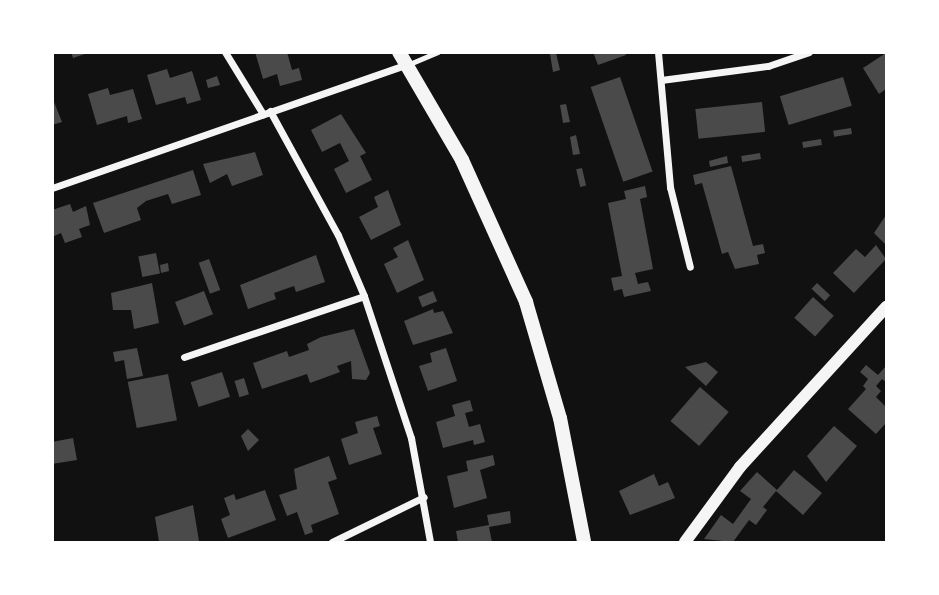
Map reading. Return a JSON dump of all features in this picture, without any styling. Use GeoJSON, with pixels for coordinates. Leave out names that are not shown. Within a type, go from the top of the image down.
{"type":"FeatureCollection","features":[{"type":"Feature","properties":{"kind":"main road"},"geometry":{"type":"LineString","coordinates":[[403,59],[468,172],[526,302],[560,418],[584,542]]}},
{"type":"Feature","properties":{"kind":"street"},"geometry":{"type":"LineString","coordinates":[[225,52],[267,113],[338,235],[364,296],[411,438],[424,497],[430,542]]}},
{"type":"Feature","properties":{"kind":"street"},"geometry":{"type":"LineString","coordinates":[[658,52],[670,187],[690,267]]}},
{"type":"Feature","properties":{"kind":"street"},"geometry":{"type":"LineString","coordinates":[[661,80],[768,66],[809,52]]}},
{"type":"Feature","properties":{"kind":"street"},"geometry":{"type":"LineString","coordinates":[[52,188],[267,113],[403,59]]}},
{"type":"Feature","properties":{"kind":"street"},"geometry":{"type":"LineString","coordinates":[[184,357],[364,296]]}},
{"type":"Feature","properties":{"kind":"street"},"geometry":{"type":"LineString","coordinates":[[685,542],[740,467],[887,307]]}},
{"type":"Feature","properties":{"kind":"street"},"geometry":{"type":"LineString","coordinates":[[332,542],[424,497]]}},
{"type":"Feature","properties":{"kind":"lane"},"geometry":{"type":"LineString","coordinates":[[403,59],[437,52]]}},
{"type":"Feature","properties":{"kind":"building"},"geometry":{"type":"Polygon","coordinates":[[[71,52],[88,52],[88,53],[73,58],[71,52]]]}},
{"type":"Feature","properties":{"kind":"building"},"geometry":{"type":"Polygon","coordinates":[[[255,52],[287,52],[292,70],[299,68],[302,80],[280,86],[277,74],[263,79],[255,52]]]}},
{"type":"Feature","properties":{"kind":"building"},"geometry":{"type":"Polygon","coordinates":[[[593,52],[625,52],[626,55],[598,65],[593,52]]]}},
{"type":"Feature","properties":{"kind":"building"},"geometry":{"type":"Polygon","coordinates":[[[556,53],[560,70],[553,72],[550,54],[556,53]]]}},
{"type":"Feature","properties":{"kind":"building"},"geometry":{"type":"Polygon","coordinates":[[[886,53],[886,89],[879,94],[863,68],[886,53]]]}},
{"type":"Feature","properties":{"kind":"building"},"geometry":{"type":"Polygon","coordinates":[[[167,69],[170,78],[192,71],[201,100],[187,104],[185,97],[156,105],[147,75],[167,69]]]}},
{"type":"Feature","properties":{"kind":"building"},"geometry":{"type":"Polygon","coordinates":[[[217,76],[220,85],[208,88],[206,80],[217,76]]]}},
{"type":"Feature","properties":{"kind":"building"},"geometry":{"type":"Polygon","coordinates":[[[620,77],[653,172],[623,182],[591,87],[620,77]]]}},
{"type":"Feature","properties":{"kind":"building"},"geometry":{"type":"Polygon","coordinates":[[[843,77],[852,106],[789,125],[780,96],[843,77]]]}},
{"type":"Feature","properties":{"kind":"building"},"geometry":{"type":"Polygon","coordinates":[[[108,88],[110,95],[133,89],[142,119],[128,123],[127,116],[97,125],[88,94],[108,88]]]}},
{"type":"Feature","properties":{"kind":"building"},"geometry":{"type":"Polygon","coordinates":[[[52,97],[62,122],[52,125],[52,97]]]}},
{"type":"Feature","properties":{"kind":"building"},"geometry":{"type":"Polygon","coordinates":[[[762,102],[765,132],[699,139],[695,109],[762,102]]]}},
{"type":"Feature","properties":{"kind":"building"},"geometry":{"type":"Polygon","coordinates":[[[566,104],[570,122],[563,123],[560,105],[566,104]]]}},
{"type":"Feature","properties":{"kind":"building"},"geometry":{"type":"Polygon","coordinates":[[[341,114],[366,153],[360,156],[372,180],[346,193],[334,169],[349,161],[340,143],[322,152],[311,130],[341,114]]]}},
{"type":"Feature","properties":{"kind":"building"},"geometry":{"type":"Polygon","coordinates":[[[851,128],[852,134],[834,137],[833,131],[851,128]]]}},
{"type":"Feature","properties":{"kind":"building"},"geometry":{"type":"Polygon","coordinates":[[[576,135],[580,154],[573,155],[570,137],[576,135]]]}},
{"type":"Feature","properties":{"kind":"building"},"geometry":{"type":"Polygon","coordinates":[[[821,139],[822,145],[803,148],[802,142],[821,139]]]}},
{"type":"Feature","properties":{"kind":"building"},"geometry":{"type":"Polygon","coordinates":[[[255,152],[263,175],[232,186],[227,174],[210,183],[203,164],[255,152]]]}},
{"type":"Feature","properties":{"kind":"building"},"geometry":{"type":"Polygon","coordinates":[[[760,153],[761,159],[742,162],[741,156],[760,153]]]}},
{"type":"Feature","properties":{"kind":"building"},"geometry":{"type":"Polygon","coordinates":[[[727,156],[728,163],[710,167],[709,161],[727,156]]]}},
{"type":"Feature","properties":{"kind":"building"},"geometry":{"type":"Polygon","coordinates":[[[731,166],[753,246],[763,244],[765,253],[757,255],[759,264],[735,269],[728,252],[722,254],[702,183],[695,185],[693,175],[731,166]]]}},
{"type":"Feature","properties":{"kind":"building"},"geometry":{"type":"Polygon","coordinates":[[[582,168],[586,186],[580,187],[576,169],[582,168]]]}},
{"type":"Feature","properties":{"kind":"building"},"geometry":{"type":"Polygon","coordinates":[[[193,170],[201,195],[172,204],[168,194],[146,201],[137,208],[141,220],[104,233],[93,203],[193,170]]]}},
{"type":"Feature","properties":{"kind":"building"},"geometry":{"type":"Polygon","coordinates":[[[645,186],[647,197],[640,199],[653,269],[635,273],[638,284],[648,282],[651,291],[624,297],[622,289],[614,291],[611,278],[622,276],[608,203],[626,199],[624,191],[645,186]]]}},
{"type":"Feature","properties":{"kind":"building"},"geometry":{"type":"Polygon","coordinates":[[[388,190],[401,225],[371,240],[359,217],[378,207],[374,197],[388,190]]]}},
{"type":"Feature","properties":{"kind":"building"},"geometry":{"type":"Polygon","coordinates":[[[70,204],[73,212],[86,206],[90,225],[79,229],[82,237],[65,243],[61,233],[52,237],[52,210],[70,204]]]}},
{"type":"Feature","properties":{"kind":"building"},"geometry":{"type":"Polygon","coordinates":[[[886,215],[886,245],[874,233],[886,215]]]}},
{"type":"Feature","properties":{"kind":"building"},"geometry":{"type":"Polygon","coordinates":[[[408,240],[424,280],[397,293],[384,264],[398,257],[393,248],[408,240]]]}},
{"type":"Feature","properties":{"kind":"building"},"geometry":{"type":"Polygon","coordinates":[[[876,245],[886,259],[854,293],[833,273],[856,249],[865,257],[876,245]]]}},
{"type":"Feature","properties":{"kind":"building"},"geometry":{"type":"Polygon","coordinates":[[[156,253],[160,274],[142,277],[138,256],[156,253]]]}},
{"type":"Feature","properties":{"kind":"building"},"geometry":{"type":"Polygon","coordinates":[[[316,255],[325,282],[296,292],[294,286],[274,293],[276,299],[248,309],[240,285],[316,255]]]}},
{"type":"Feature","properties":{"kind":"building"},"geometry":{"type":"Polygon","coordinates":[[[209,259],[220,290],[210,294],[199,263],[209,259]]]}},
{"type":"Feature","properties":{"kind":"building"},"geometry":{"type":"Polygon","coordinates":[[[168,263],[169,271],[161,273],[160,265],[168,263]]]}},
{"type":"Feature","properties":{"kind":"building"},"geometry":{"type":"Polygon","coordinates":[[[152,283],[159,323],[134,329],[131,310],[113,310],[111,293],[152,283]]]}},
{"type":"Feature","properties":{"kind":"building"},"geometry":{"type":"Polygon","coordinates":[[[817,283],[830,295],[825,301],[812,289],[817,283]]]}},
{"type":"Feature","properties":{"kind":"building"},"geometry":{"type":"Polygon","coordinates":[[[204,291],[213,314],[184,325],[175,302],[204,291]]]}},
{"type":"Feature","properties":{"kind":"building"},"geometry":{"type":"Polygon","coordinates":[[[433,291],[437,301],[422,307],[418,297],[433,291]]]}},
{"type":"Feature","properties":{"kind":"building"},"geometry":{"type":"Polygon","coordinates":[[[813,297],[834,316],[815,337],[794,318],[813,297]]]}},
{"type":"Feature","properties":{"kind":"building"},"geometry":{"type":"Polygon","coordinates":[[[433,309],[434,313],[443,311],[453,333],[413,345],[404,321],[433,309]]]}},
{"type":"Feature","properties":{"kind":"building"},"geometry":{"type":"Polygon","coordinates":[[[354,329],[370,373],[366,380],[352,379],[351,361],[337,366],[340,372],[310,383],[307,374],[262,389],[253,363],[287,351],[289,357],[309,350],[307,344],[321,337],[354,329]]]}},
{"type":"Feature","properties":{"kind":"building"},"geometry":{"type":"Polygon","coordinates":[[[137,348],[143,376],[127,379],[124,360],[115,362],[113,352],[137,348]]]}},
{"type":"Feature","properties":{"kind":"building"},"geometry":{"type":"Polygon","coordinates":[[[446,348],[457,381],[428,391],[419,366],[432,362],[430,353],[446,348]]]}},
{"type":"Feature","properties":{"kind":"building"},"geometry":{"type":"Polygon","coordinates":[[[706,362],[718,372],[706,386],[685,367],[706,362]]]}},
{"type":"Feature","properties":{"kind":"building"},"geometry":{"type":"Polygon","coordinates":[[[866,365],[878,375],[886,366],[886,382],[882,379],[876,386],[881,391],[876,397],[886,407],[886,423],[876,434],[848,409],[866,389],[863,386],[868,379],[860,372],[866,365]]]}},
{"type":"Feature","properties":{"kind":"building"},"geometry":{"type":"Polygon","coordinates":[[[222,372],[230,397],[199,407],[191,382],[222,372]]]}},
{"type":"Feature","properties":{"kind":"building"},"geometry":{"type":"Polygon","coordinates":[[[168,374],[177,420],[137,428],[128,382],[168,374]]]}},
{"type":"Feature","properties":{"kind":"building"},"geometry":{"type":"Polygon","coordinates":[[[244,378],[249,394],[239,397],[234,381],[244,378]]]}},
{"type":"Feature","properties":{"kind":"building"},"geometry":{"type":"Polygon","coordinates":[[[700,387],[729,412],[699,446],[670,421],[700,387]]]}},
{"type":"Feature","properties":{"kind":"building"},"geometry":{"type":"Polygon","coordinates":[[[470,400],[473,411],[465,413],[469,427],[480,424],[485,442],[474,445],[473,440],[443,448],[436,422],[455,416],[452,405],[470,400]]]}},
{"type":"Feature","properties":{"kind":"building"},"geometry":{"type":"Polygon","coordinates":[[[377,416],[380,426],[373,428],[382,454],[349,465],[341,439],[358,433],[355,422],[377,416]]]}},
{"type":"Feature","properties":{"kind":"building"},"geometry":{"type":"Polygon","coordinates":[[[834,426],[857,446],[826,482],[807,456],[834,426]]]}},
{"type":"Feature","properties":{"kind":"building"},"geometry":{"type":"Polygon","coordinates":[[[248,429],[259,440],[248,451],[241,436],[248,429]]]}},
{"type":"Feature","properties":{"kind":"building"},"geometry":{"type":"Polygon","coordinates":[[[73,438],[77,460],[52,464],[52,442],[73,438]]]}},
{"type":"Feature","properties":{"kind":"building"},"geometry":{"type":"Polygon","coordinates":[[[493,455],[495,465],[480,470],[487,498],[454,508],[447,476],[468,471],[466,461],[493,455]]]}},
{"type":"Feature","properties":{"kind":"building"},"geometry":{"type":"Polygon","coordinates":[[[329,456],[337,479],[328,482],[339,514],[311,525],[313,532],[305,535],[297,512],[287,516],[279,495],[297,489],[294,469],[329,456]]]}},
{"type":"Feature","properties":{"kind":"building"},"geometry":{"type":"Polygon","coordinates":[[[794,470],[822,493],[803,515],[776,491],[763,507],[767,510],[756,525],[749,520],[733,542],[704,539],[721,515],[733,524],[751,499],[740,491],[757,472],[777,490],[794,470]]]}},
{"type":"Feature","properties":{"kind":"building"},"geometry":{"type":"Polygon","coordinates":[[[654,474],[659,486],[668,482],[675,498],[630,515],[619,491],[654,474]]]}},
{"type":"Feature","properties":{"kind":"building"},"geometry":{"type":"Polygon","coordinates":[[[265,490],[276,520],[228,538],[221,519],[230,515],[224,498],[234,494],[236,500],[265,490]]]}},
{"type":"Feature","properties":{"kind":"building"},"geometry":{"type":"Polygon","coordinates":[[[193,505],[199,541],[159,542],[155,517],[193,505]]]}},
{"type":"Feature","properties":{"kind":"building"},"geometry":{"type":"Polygon","coordinates":[[[510,511],[511,523],[489,527],[492,542],[458,542],[456,531],[489,525],[487,515],[510,511]]]}}]}
